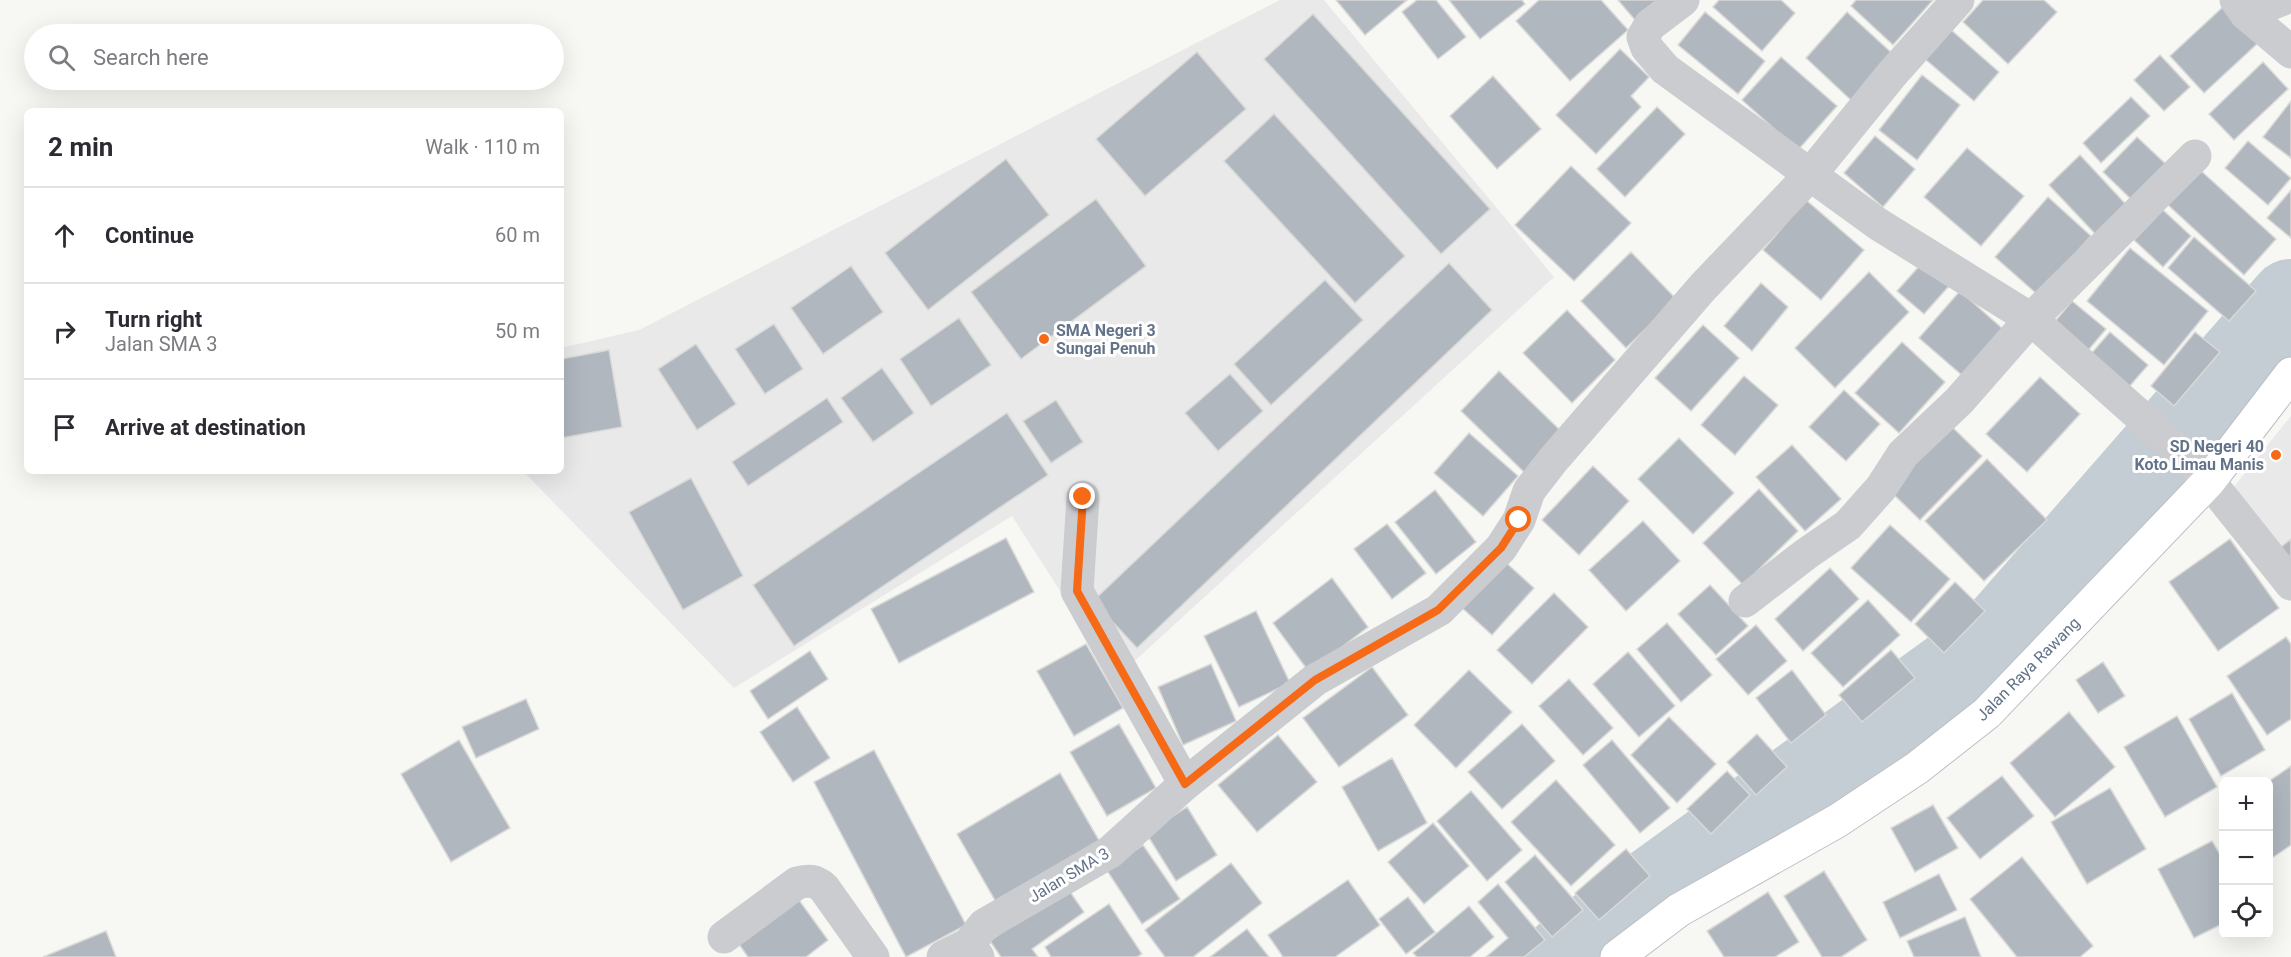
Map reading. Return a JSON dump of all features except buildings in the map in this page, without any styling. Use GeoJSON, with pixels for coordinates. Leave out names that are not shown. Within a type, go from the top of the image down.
{"type":"FeatureCollection","features":[{"type":"Feature","properties":{"kind":"main road","name":"Jalan Raya Rawang"},"geometry":{"type":"LineString","coordinates":[[1617,957],[1679,910],[1837,821],[1917,768],[1988,713],[2209,481],[2291,374]]}},
{"type":"Feature","properties":{"kind":"street"},"geometry":{"type":"LineString","coordinates":[[1683,0],[1650,25],[1643,37],[1647,48],[1665,69],[1878,224],[2031,319],[2186,457],[2209,481],[2291,584]]}},
{"type":"Feature","properties":{"kind":"street","name":"Jalan SMA 3"},"geometry":{"type":"LineString","coordinates":[[963,953],[984,925],[1110,852],[1185,784],[1315,680],[1438,610],[1501,548],[1519,520],[1528,491],[1553,460],[1703,287],[1810,175],[1892,74],[1958,0]]}},
{"type":"Feature","properties":{"kind":"street"},"geometry":{"type":"LineString","coordinates":[[2241,7],[2281,0]]}},
{"type":"Feature","properties":{"kind":"street"},"geometry":{"type":"LineString","coordinates":[[2241,7],[2291,52]]}},
{"type":"Feature","properties":{"kind":"street"},"geometry":{"type":"LineString","coordinates":[[1745,601],[1848,525],[1881,488],[1903,454],[1959,401],[2031,319],[2195,156]]}},
{"type":"Feature","properties":{"kind":"street"},"geometry":{"type":"LineString","coordinates":[[1083,497],[1077,591],[1185,784]]}},
{"type":"Feature","properties":{"kind":"street"},"geometry":{"type":"LineString","coordinates":[[724,937],[797,883],[808,880],[818,882],[824,888],[873,957]]}},
{"type":"Feature","properties":{"kind":"shaded area","name":"SMA Negeri 3 Sungai Penuh"},"geometry":{"type":"Polygon","coordinates":[[[1280,0],[1324,0],[1554,277],[1116,678],[1012,516],[734,688],[526,474],[564,474],[564,347],[639,330],[1280,0]]]}},
{"type":"Feature","properties":{"kind":"shaded area","name":"SD Negeri 40 Koto Limau Manis"},"geometry":{"type":"Polygon","coordinates":[[[2291,416],[2291,568],[2229,493],[2291,416]]]}},
{"type":"Feature","properties":{"kind":"waterway"},"geometry":{"type":"LineString","coordinates":[[1565,957],[1616,916],[1992,643],[2291,301]]}},
{"type":"Feature","properties":{"kind":"place","name":"SMA Negeri 3 Sungai Penuh"},"geometry":{"type":"Point","coordinates":[1044,339]}},
{"type":"Feature","properties":{"kind":"place","name":"SD Negeri 40 Koto Limau Manis"},"geometry":{"type":"Point","coordinates":[2276,455]}},
{"type":"Feature","properties":{"kind":"route"},"geometry":{"type":"LineString","coordinates":[[1083,497],[1077,591],[1185,784],[1315,680],[1438,610],[1501,548],[1519,520]]}}]}
